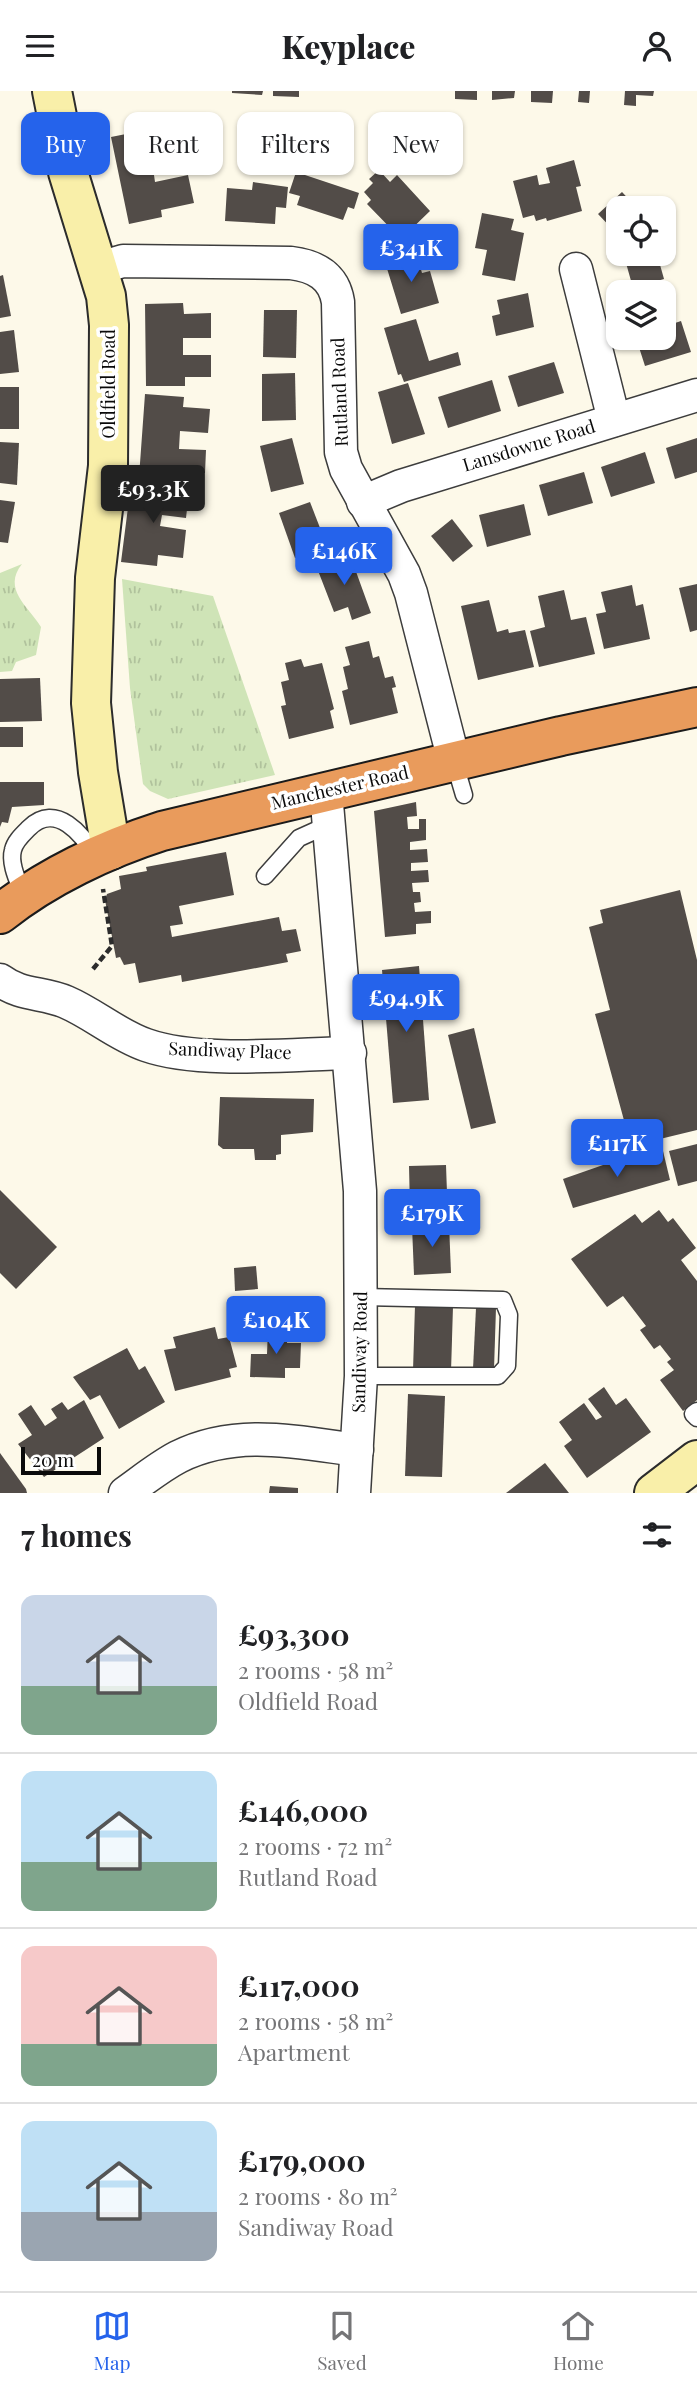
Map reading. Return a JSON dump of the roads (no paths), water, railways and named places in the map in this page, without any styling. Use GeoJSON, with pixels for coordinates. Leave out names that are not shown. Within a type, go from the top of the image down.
{"type":"FeatureCollection","features":[{"type":"Feature","properties":{"kind":"highway","name":"Manchester Road"},"geometry":{"type":"LineString","coordinates":[[12,905],[103,854],[191,823],[328,808],[459,778],[697,707]]}},
{"type":"Feature","properties":{"kind":"street","name":"Oldfield Road"},"geometry":{"type":"LineString","coordinates":[[52,91],[68,172],[99,268],[109,325],[111,387],[108,466],[94,578],[91,703],[103,854]]}},
{"type":"Feature","properties":{"kind":"street","name":"Rutland Road"},"geometry":{"type":"LineString","coordinates":[[99,268],[123,261],[290,263],[308,265],[326,276],[334,288],[338,302],[341,452],[346,469],[404,574],[411,593],[459,778]]}},
{"type":"Feature","properties":{"kind":"street"},"geometry":{"type":"LineString","coordinates":[[576,269],[614,420]]}},
{"type":"Feature","properties":{"kind":"street","name":"Lansdowne Road"},"geometry":{"type":"LineString","coordinates":[[363,502],[401,486],[697,395]]}},
{"type":"Feature","properties":{"kind":"street","name":"Sandiway Road"},"geometry":{"type":"LineString","coordinates":[[328,808],[360,1191],[362,1376],[354,1493]]}},
{"type":"Feature","properties":{"kind":"street","name":"Sandiway Place"},"geometry":{"type":"LineString","coordinates":[[0,981],[24,994],[60,999],[126,1037],[164,1050],[213,1055],[350,1053]]}},
{"type":"Feature","properties":{"kind":"street"},"geometry":{"type":"LineString","coordinates":[[125,1493],[178,1457],[221,1442],[274,1440],[357,1451]]}},
{"type":"Feature","properties":{"kind":"street"},"geometry":{"type":"LineString","coordinates":[[654,1493],[697,1460]]}},
{"type":"Feature","properties":{"kind":"lane"},"geometry":{"type":"LineString","coordinates":[[265,876],[288,862],[299,838],[328,808]]}},
{"type":"Feature","properties":{"kind":"lane"},"geometry":{"type":"LineString","coordinates":[[12,905],[12,851],[17,840],[33,824],[45,818],[61,819],[103,854]]}},
{"type":"Feature","properties":{"kind":"lane"},"geometry":{"type":"LineString","coordinates":[[362,1297],[503,1300],[509,1315],[507,1366],[498,1376],[362,1376]]}},
{"type":"Feature","properties":{"kind":"lane"},"geometry":{"type":"LineString","coordinates":[[697,1411],[694,1413],[697,1418]]}}]}
